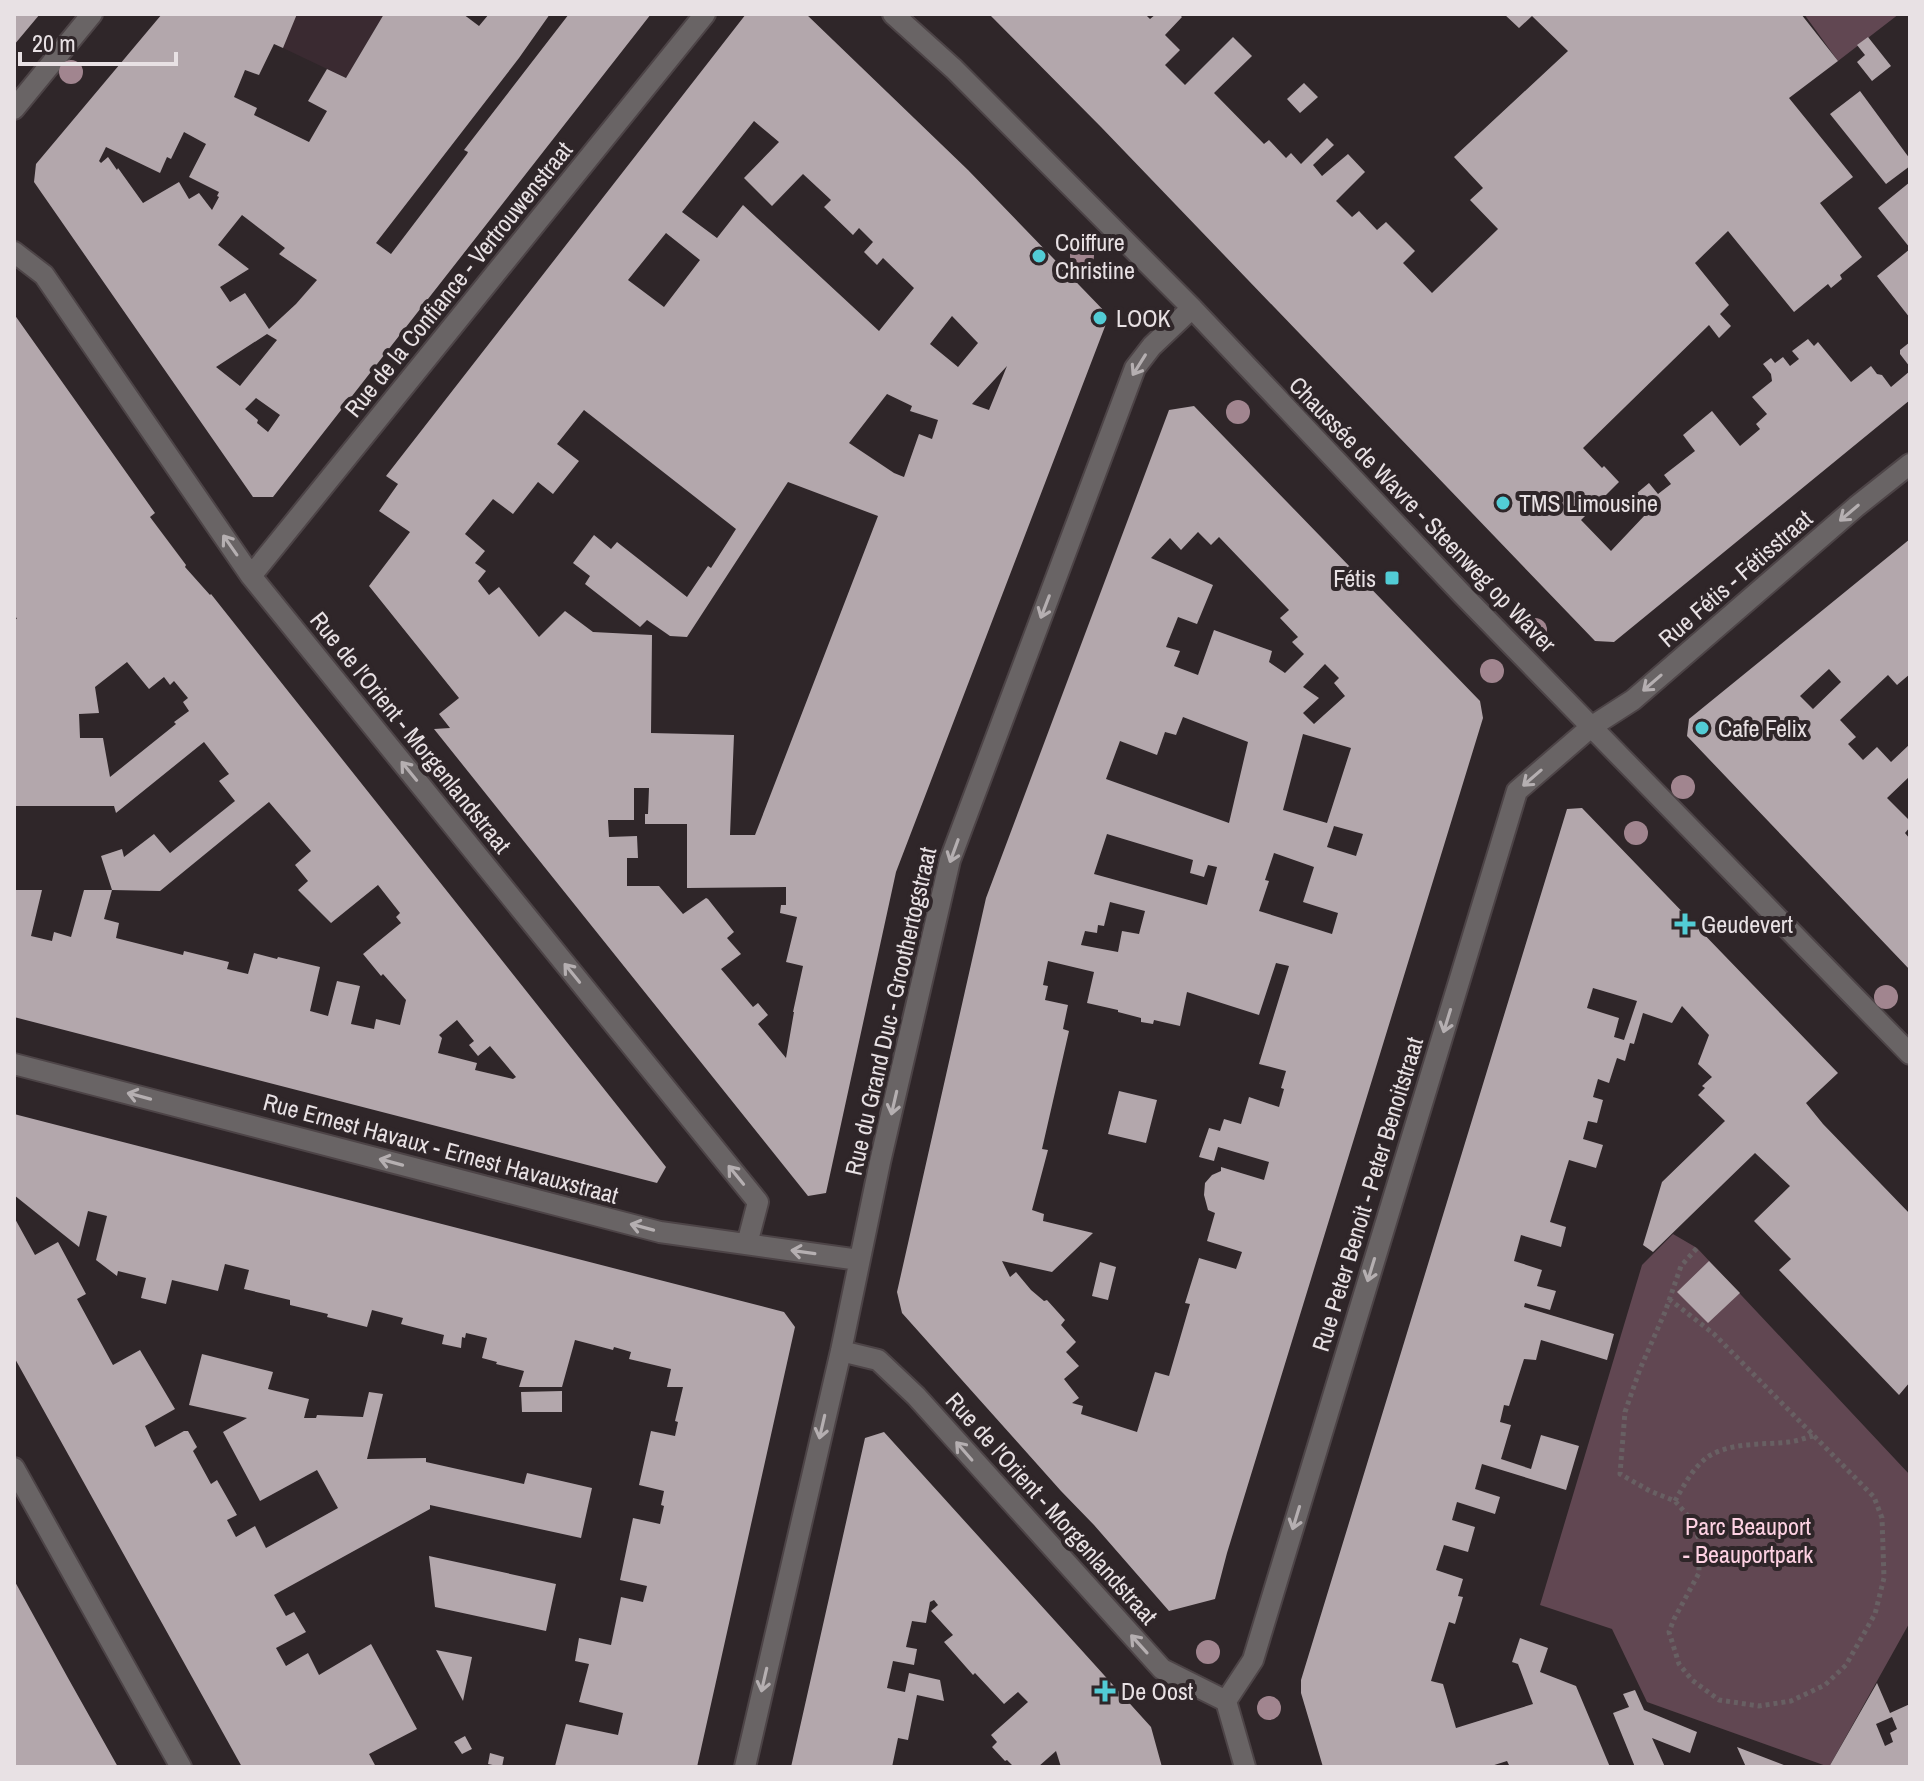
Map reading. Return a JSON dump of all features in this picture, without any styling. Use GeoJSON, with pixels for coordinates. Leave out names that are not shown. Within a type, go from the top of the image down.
{"type":"FeatureCollection","features":[{"type":"Feature","properties":{"kind":"street"},"geometry":{"type":"LineString","coordinates":[[14,109],[92,14]]}},
{"type":"Feature","properties":{"kind":"street","name":"Rue de la Confiance - Vertrouwenstraat"},"geometry":{"type":"LineString","coordinates":[[251,576],[705,14]]}},
{"type":"Feature","properties":{"kind":"street","name":"Chaussée de Wavre - Steenweg op Waver"},"geometry":{"type":"LineString","coordinates":[[893,14],[954,69],[1192,308],[1461,593],[1910,1054]]}},
{"type":"Feature","properties":{"kind":"street","name":"Rue de l'Orient - Morgenlandstraat"},"geometry":{"type":"LineString","coordinates":[[14,252],[44,275],[251,576],[758,1202],[747,1244]]}},
{"type":"Feature","properties":{"kind":"street","name":"Rue du Grand Duc - Groothertogstraat"},"geometry":{"type":"LineString","coordinates":[[745,1767],[950,860],[1135,368],[1152,346],[1192,308]]}},
{"type":"Feature","properties":{"kind":"street","name":"Rue Fétis - Fétisstraat"},"geometry":{"type":"LineString","coordinates":[[1591,727],[1633,700],[1910,464]]}},
{"type":"Feature","properties":{"kind":"street","name":"Rue Peter Benoit - Peter Benoitstraat"},"geometry":{"type":"LineString","coordinates":[[1226,1701],[1253,1660],[1517,791],[1591,727]]}},
{"type":"Feature","properties":{"kind":"street","name":"Rue Ernest Havaux - Ernest Havauxstraat"},"geometry":{"type":"LineString","coordinates":[[14,1064],[660,1232],[859,1260]]}},
{"type":"Feature","properties":{"kind":"street","name":"Rue de l'Orient - Morgenlandstraat"},"geometry":{"type":"LineString","coordinates":[[841,1351],[878,1360],[916,1396],[1162,1669],[1226,1701]]}},
{"type":"Feature","properties":{"kind":"street"},"geometry":{"type":"LineString","coordinates":[[14,1468],[181,1767]]}},
{"type":"Feature","properties":{"kind":"street"},"geometry":{"type":"LineString","coordinates":[[1226,1701],[1245,1767]]}},
{"type":"Feature","properties":{"kind":"path"},"geometry":{"type":"LineString","coordinates":[[1669,1299],[1714,1334],[1848,1469],[1874,1497],[1882,1518],[1884,1578],[1875,1614],[1846,1665],[1825,1685],[1791,1701],[1759,1706],[1719,1700],[1692,1680],[1679,1664],[1669,1632],[1699,1573],[1699,1539],[1688,1516],[1675,1501],[1620,1474],[1625,1412],[1681,1266],[1697,1248]]}},
{"type":"Feature","properties":{"kind":"path"},"geometry":{"type":"LineString","coordinates":[[1675,1501],[1692,1473],[1708,1457],[1724,1450],[1792,1442],[1813,1436]]}},
{"type":"Feature","properties":{"kind":"shaded area"},"geometry":{"type":"Polygon","coordinates":[[[297,14],[384,14],[346,78],[283,48],[297,14]]]}},
{"type":"Feature","properties":{"kind":"green space"},"geometry":{"type":"Polygon","coordinates":[[[1804,14],[1899,14],[1838,61],[1804,14]]]}},
{"type":"Feature","properties":{"kind":"green space","name":"Parc Beauport - Beauportpark"},"geometry":{"type":"Polygon","coordinates":[[[1673,1234],[1697,1248],[1910,1475],[1910,1622],[1829,1767],[1647,1702],[1612,1629],[1540,1605],[1642,1265],[1673,1234]]]}},
{"type":"Feature","properties":{"kind":"building"},"geometry":{"type":"Polygon","coordinates":[[[14,14],[40,14],[14,45],[14,14]]]}},
{"type":"Feature","properties":{"kind":"building"},"geometry":{"type":"Polygon","coordinates":[[[162,14],[297,14],[283,48],[274,44],[259,75],[245,70],[234,97],[257,108],[254,115],[309,142],[327,111],[308,101],[327,69],[346,78],[384,14],[463,14],[479,26],[489,14],[550,14],[376,243],[391,254],[467,154],[464,150],[569,14],[651,14],[273,497],[253,497],[34,182],[36,164],[162,14]],[[184,132],[171,159],[167,157],[160,173],[106,147],[99,161],[101,163],[108,157],[143,203],[179,182],[189,199],[199,193],[212,210],[219,192],[189,177],[206,144],[184,132]],[[242,215],[218,245],[249,269],[220,287],[230,302],[245,293],[269,329],[317,280],[279,254],[285,248],[242,215]],[[267,334],[216,367],[240,386],[277,340],[267,334]],[[256,398],[245,409],[268,432],[280,415],[256,398]]]}},
{"type":"Feature","properties":{"kind":"building"},"geometry":{"type":"Polygon","coordinates":[[[746,14],[806,14],[968,170],[1109,316],[896,872],[826,1193],[808,1196],[434,729],[450,728],[439,714],[459,698],[369,586],[410,532],[379,511],[398,484],[386,476],[746,14]],[[754,121],[682,212],[717,238],[743,205],[879,331],[914,288],[883,258],[877,265],[864,252],[873,242],[859,228],[853,235],[824,207],[831,200],[803,174],[772,206],[744,178],[779,142],[754,121]],[[666,233],[628,280],[664,307],[700,260],[666,233]],[[952,316],[930,344],[958,367],[978,343],[952,316]],[[1007,366],[972,404],[989,410],[1007,366]],[[887,394],[849,443],[904,477],[919,434],[932,439],[938,420],[910,411],[912,406],[887,394]],[[584,410],[557,444],[579,461],[553,494],[538,482],[513,514],[493,499],[465,534],[485,551],[475,563],[486,571],[478,581],[489,595],[499,587],[539,637],[565,611],[593,632],[652,635],[651,733],[734,735],[730,835],[755,835],[878,516],[788,482],[687,637],[670,636],[647,620],[640,627],[585,584],[590,576],[573,563],[594,535],[611,549],[617,542],[687,597],[708,566],[711,568],[736,529],[584,410]],[[634,788],[634,820],[608,820],[609,837],[637,836],[638,858],[627,858],[627,886],[659,886],[683,914],[706,898],[734,932],[727,938],[741,954],[721,969],[753,1007],[758,1003],[768,1015],[758,1024],[786,1058],[803,966],[786,962],[797,917],[780,913],[781,905],[786,905],[786,887],[687,888],[687,824],[645,824],[649,788],[634,788]]]}},
{"type":"Feature","properties":{"kind":"building"},"geometry":{"type":"Polygon","coordinates":[[[989,14],[1145,14],[1150,19],[1156,14],[1179,14],[1182,17],[1165,35],[1180,50],[1165,65],[1185,85],[1233,37],[1252,56],[1214,93],[1264,144],[1269,140],[1286,158],[1291,153],[1301,164],[1327,138],[1334,145],[1313,165],[1322,176],[1348,154],[1365,172],[1336,201],[1352,217],[1359,211],[1377,230],[1386,222],[1415,251],[1403,263],[1432,293],[1498,229],[1470,200],[1483,188],[1454,157],[1568,51],[1532,16],[1519,28],[1504,14],[1801,14],[1838,61],[1789,98],[1853,177],[1820,203],[1862,257],[1840,275],[1842,279],[1831,288],[1828,284],[1794,312],[1728,231],[1695,263],[1729,305],[1720,314],[1731,326],[1719,338],[1709,325],[1583,448],[1619,482],[1581,520],[1611,551],[1645,515],[1631,498],[1649,483],[1658,494],[1671,484],[1664,475],[1695,451],[1683,435],[1712,411],[1740,446],[1760,429],[1756,424],[1767,414],[1752,397],[1772,381],[1763,364],[1771,358],[1775,363],[1783,357],[1790,366],[1799,359],[1792,351],[1808,339],[1814,346],[1818,342],[1851,382],[1871,366],[1891,387],[1910,371],[1910,400],[1614,642],[1595,641],[989,14]]]}},
{"type":"Feature","properties":{"kind":"building"},"geometry":{"type":"Polygon","coordinates":[[[1868,37],[1891,66],[1872,81],[1857,62],[1865,55],[1857,45],[1868,37]]]}},
{"type":"Feature","properties":{"kind":"building"},"geometry":{"type":"Polygon","coordinates":[[[1304,83],[1318,97],[1300,113],[1287,99],[1304,83]]]}},
{"type":"Feature","properties":{"kind":"building"},"geometry":{"type":"Polygon","coordinates":[[[1860,91],[1910,159],[1910,166],[1886,184],[1830,114],[1860,91]]]}},
{"type":"Feature","properties":{"kind":"building"},"geometry":{"type":"Polygon","coordinates":[[[1910,182],[1910,248],[1878,208],[1910,182]]]}},
{"type":"Feature","properties":{"kind":"building"},"geometry":{"type":"Polygon","coordinates":[[[1910,249],[1910,318],[1877,276],[1910,249]]]}},
{"type":"Feature","properties":{"kind":"building"},"geometry":{"type":"Polygon","coordinates":[[[14,314],[155,513],[150,517],[185,567],[211,594],[666,1167],[657,1183],[14,1017],[14,890],[42,890],[31,936],[52,941],[54,932],[71,937],[84,890],[112,890],[101,856],[122,849],[124,857],[154,834],[170,853],[235,801],[219,781],[229,774],[204,742],[116,813],[114,806],[14,806],[14,622],[17,618],[14,617],[14,314]],[[127,662],[95,687],[99,713],[79,714],[80,738],[103,738],[110,777],[189,711],[183,702],[188,698],[174,681],[170,685],[164,677],[149,689],[127,662]],[[269,802],[160,891],[112,890],[104,919],[119,923],[116,938],[183,955],[184,951],[229,962],[227,969],[248,974],[254,953],[320,967],[310,1011],[328,1016],[337,981],[360,986],[351,1024],[374,1029],[376,1019],[400,1025],[406,1000],[363,954],[401,923],[396,917],[400,913],[378,885],[331,923],[298,890],[308,881],[295,865],[311,851],[269,802]],[[457,1020],[439,1035],[442,1038],[438,1053],[477,1063],[475,1070],[513,1079],[516,1077],[490,1046],[478,1056],[469,1045],[474,1041],[457,1020]]]}},
{"type":"Feature","properties":{"kind":"building"},"geometry":{"type":"Polygon","coordinates":[[[1910,342],[1910,367],[1900,350],[1910,342]]]}},
{"type":"Feature","properties":{"kind":"building"},"geometry":{"type":"Polygon","coordinates":[[[1194,406],[1480,701],[1483,718],[1215,1599],[1169,1611],[902,1313],[897,1292],[986,898],[1169,410],[1194,406]],[[1198,532],[1181,550],[1170,538],[1151,558],[1213,585],[1197,624],[1178,617],[1166,647],[1180,651],[1174,666],[1198,675],[1214,630],[1272,651],[1269,662],[1285,673],[1304,654],[1292,642],[1298,637],[1280,618],[1289,610],[1219,537],[1211,545],[1198,532]],[[1325,664],[1303,687],[1319,698],[1303,713],[1314,724],[1345,696],[1334,683],[1339,678],[1325,664]],[[1183,717],[1176,735],[1165,732],[1157,755],[1120,741],[1106,779],[1229,823],[1248,742],[1183,717]],[[1303,734],[1283,810],[1327,823],[1351,748],[1303,734]],[[1334,826],[1327,847],[1356,856],[1363,834],[1334,826]],[[1107,834],[1094,874],[1207,905],[1217,867],[1208,865],[1204,877],[1190,873],[1193,860],[1107,834]],[[1274,853],[1265,880],[1269,881],[1259,911],[1332,934],[1338,913],[1303,902],[1314,867],[1274,853]],[[1110,902],[1104,926],[1098,925],[1097,933],[1085,931],[1081,945],[1118,952],[1122,931],[1139,934],[1145,911],[1110,902]],[[1048,961],[1043,985],[1048,986],[1045,1000],[1068,1005],[1063,1029],[1069,1031],[1042,1149],[1048,1150],[1032,1210],[1044,1214],[1043,1221],[1093,1233],[1052,1272],[1002,1261],[1010,1277],[1016,1272],[1031,1290],[1044,1301],[1047,1300],[1065,1320],[1061,1325],[1076,1342],[1066,1352],[1079,1366],[1064,1379],[1079,1398],[1072,1403],[1083,1406],[1081,1414],[1137,1432],[1155,1372],[1169,1376],[1190,1304],[1185,1303],[1199,1258],[1236,1269],[1242,1252],[1207,1241],[1215,1213],[1208,1210],[1205,1183],[1221,1171],[1221,1167],[1264,1180],[1269,1162],[1218,1147],[1214,1161],[1199,1157],[1209,1128],[1220,1131],[1224,1119],[1241,1124],[1249,1097],[1279,1107],[1286,1071],[1259,1064],[1289,966],[1276,963],[1259,1015],[1187,992],[1180,1026],[1154,1020],[1153,1024],[1141,1022],[1141,1018],[1087,1003],[1094,972],[1048,961]]]}},
{"type":"Feature","properties":{"kind":"building"},"geometry":{"type":"Polygon","coordinates":[[[1910,539],[1910,674],[1897,685],[1888,675],[1840,720],[1856,737],[1848,744],[1863,760],[1877,747],[1891,762],[1910,744],[1910,776],[1887,798],[1910,821],[1905,833],[1910,839],[1910,970],[1687,736],[1689,719],[1910,539]],[[1829,669],[1800,696],[1813,709],[1841,682],[1829,669]]]}},
{"type":"Feature","properties":{"kind":"building"},"geometry":{"type":"Polygon","coordinates":[[[1582,808],[1838,1073],[1806,1103],[1910,1214],[1910,1382],[1899,1395],[1779,1270],[1791,1259],[1754,1221],[1790,1186],[1755,1153],[1653,1252],[1643,1245],[1662,1182],[1725,1121],[1698,1095],[1712,1077],[1698,1064],[1709,1035],[1682,1006],[1672,1023],[1643,1013],[1634,1044],[1630,1043],[1625,1061],[1617,1058],[1609,1083],[1598,1079],[1593,1097],[1603,1100],[1597,1123],[1588,1121],[1583,1139],[1603,1145],[1596,1168],[1569,1160],[1550,1222],[1566,1227],[1561,1247],[1521,1235],[1514,1261],[1542,1270],[1537,1286],[1556,1291],[1550,1310],[1525,1303],[1524,1307],[1614,1334],[1607,1360],[1541,1340],[1536,1360],[1524,1359],[1509,1406],[1504,1405],[1500,1422],[1511,1425],[1501,1459],[1531,1469],[1541,1435],[1579,1446],[1566,1490],[1482,1464],[1475,1489],[1500,1497],[1495,1514],[1457,1502],[1452,1520],[1475,1527],[1468,1552],[1444,1545],[1436,1570],[1463,1579],[1458,1596],[1463,1597],[1455,1624],[1449,1622],[1431,1681],[1443,1684],[1456,1728],[1533,1704],[1518,1664],[1512,1662],[1520,1638],[1548,1648],[1540,1672],[1576,1686],[1610,1767],[1510,1767],[1507,1761],[1488,1767],[1323,1767],[1301,1693],[1301,1680],[1567,809],[1582,808]],[[1593,988],[1587,1008],[1619,1018],[1614,1037],[1624,1040],[1637,1001],[1593,988]]]}},
{"type":"Feature","properties":{"kind":"building"},"geometry":{"type":"Polygon","coordinates":[[[1119,1091],[1157,1100],[1146,1143],[1108,1134],[1119,1091]]]}},
{"type":"Feature","properties":{"kind":"building"},"geometry":{"type":"Polygon","coordinates":[[[14,1114],[784,1312],[795,1327],[697,1767],[555,1766],[566,1724],[618,1735],[623,1713],[579,1702],[589,1664],[575,1661],[579,1638],[611,1645],[621,1597],[643,1602],[647,1586],[620,1580],[633,1518],[660,1524],[664,1491],[639,1485],[651,1431],[675,1436],[678,1422],[675,1421],[683,1387],[667,1387],[671,1369],[629,1359],[631,1352],[575,1340],[562,1387],[519,1387],[524,1371],[482,1358],[487,1338],[466,1333],[465,1338],[462,1337],[461,1348],[442,1344],[444,1335],[401,1324],[403,1318],[372,1310],[367,1327],[327,1317],[328,1314],[290,1305],[290,1300],[244,1289],[249,1270],[225,1264],[218,1291],[172,1280],[166,1304],[141,1298],[146,1278],[118,1271],[117,1276],[96,1260],[107,1216],[88,1211],[79,1247],[14,1195],[14,1114]]]}},
{"type":"Feature","properties":{"kind":"building"},"geometry":{"type":"Polygon","coordinates":[[[14,1217],[35,1255],[58,1242],[86,1294],[77,1299],[113,1365],[140,1350],[175,1409],[145,1426],[155,1447],[188,1431],[197,1447],[193,1451],[211,1484],[217,1480],[237,1515],[227,1520],[236,1537],[255,1526],[266,1548],[338,1508],[317,1470],[260,1501],[223,1432],[247,1418],[189,1405],[202,1354],[273,1372],[268,1389],[309,1399],[304,1418],[316,1418],[317,1415],[363,1417],[369,1392],[383,1394],[367,1459],[426,1458],[426,1462],[524,1484],[527,1473],[592,1488],[581,1538],[430,1505],[430,1509],[274,1595],[286,1616],[294,1612],[306,1632],[276,1648],[286,1666],[308,1653],[319,1675],[371,1644],[417,1729],[369,1754],[376,1767],[242,1767],[14,1357],[14,1217]]]}},
{"type":"Feature","properties":{"kind":"building"},"geometry":{"type":"Polygon","coordinates":[[[1709,1261],[1740,1293],[1708,1323],[1677,1292],[1709,1261]]]}},
{"type":"Feature","properties":{"kind":"building"},"geometry":{"type":"Polygon","coordinates":[[[1100,1262],[1116,1267],[1108,1300],[1092,1296],[1100,1262]]]}},
{"type":"Feature","properties":{"kind":"building"},"geometry":{"type":"Polygon","coordinates":[[[562,1391],[562,1412],[522,1412],[521,1392],[562,1391]]]}},
{"type":"Feature","properties":{"kind":"building"},"geometry":{"type":"Polygon","coordinates":[[[884,1432],[1151,1727],[1162,1767],[1061,1767],[1056,1751],[1038,1767],[1014,1767],[1005,1761],[992,1747],[997,1742],[991,1735],[1028,1702],[1018,1692],[1004,1704],[975,1673],[973,1675],[944,1642],[953,1635],[931,1611],[938,1605],[934,1600],[930,1602],[926,1623],[912,1621],[906,1647],[917,1649],[914,1665],[893,1661],[887,1688],[905,1692],[909,1673],[940,1680],[944,1701],[917,1695],[908,1740],[898,1738],[892,1767],[791,1767],[865,1438],[884,1432]]]}},
{"type":"Feature","properties":{"kind":"building"},"geometry":{"type":"Polygon","coordinates":[[[429,1556],[556,1584],[546,1631],[435,1607],[429,1556]]]}},
{"type":"Feature","properties":{"kind":"building"},"geometry":{"type":"Polygon","coordinates":[[[14,1580],[68,1678],[118,1767],[14,1767],[14,1580]]]}},
{"type":"Feature","properties":{"kind":"building"},"geometry":{"type":"Polygon","coordinates":[[[436,1650],[472,1657],[463,1701],[436,1650]]]}},
{"type":"Feature","properties":{"kind":"building"},"geometry":{"type":"Polygon","coordinates":[[[1877,1683],[1890,1713],[1910,1704],[1910,1767],[1829,1767],[1877,1683]],[[1892,1717],[1876,1724],[1885,1746],[1893,1742],[1890,1733],[1897,1729],[1892,1717]]]}},
{"type":"Feature","properties":{"kind":"building"},"geometry":{"type":"Polygon","coordinates":[[[1635,1690],[1644,1710],[1697,1732],[1690,1753],[1652,1738],[1665,1767],[1635,1767],[1613,1713],[1629,1707],[1623,1694],[1635,1690]]]}},
{"type":"Feature","properties":{"kind":"building"},"geometry":{"type":"Polygon","coordinates":[[[465,1736],[472,1749],[462,1754],[454,1742],[465,1736]]]}},
{"type":"Feature","properties":{"kind":"building"},"geometry":{"type":"Polygon","coordinates":[[[1737,1747],[1789,1767],[1746,1767],[1737,1747]]]}},
{"type":"Feature","properties":{"kind":"building"},"geometry":{"type":"Polygon","coordinates":[[[490,1753],[504,1757],[502,1767],[488,1764],[490,1753]]]}},
{"type":"Feature","properties":{"kind":"place","name":"Coiffure Christine"},"geometry":{"type":"Point","coordinates":[1039,256]}},
{"type":"Feature","properties":{"kind":"place","name":"LOOK"},"geometry":{"type":"Point","coordinates":[1100,318]}},
{"type":"Feature","properties":{"kind":"place","name":"TMS Limousine"},"geometry":{"type":"Point","coordinates":[1503,503]}},
{"type":"Feature","properties":{"kind":"place","name":"Fétis"},"geometry":{"type":"Point","coordinates":[1392,578]}},
{"type":"Feature","properties":{"kind":"place","name":"Cafe Felix"},"geometry":{"type":"Point","coordinates":[1702,728]}},
{"type":"Feature","properties":{"kind":"place","name":"Geudevert"},"geometry":{"type":"Point","coordinates":[1685,924]}},
{"type":"Feature","properties":{"kind":"place","name":"De Oost"},"geometry":{"type":"Point","coordinates":[1105,1691]}}]}
